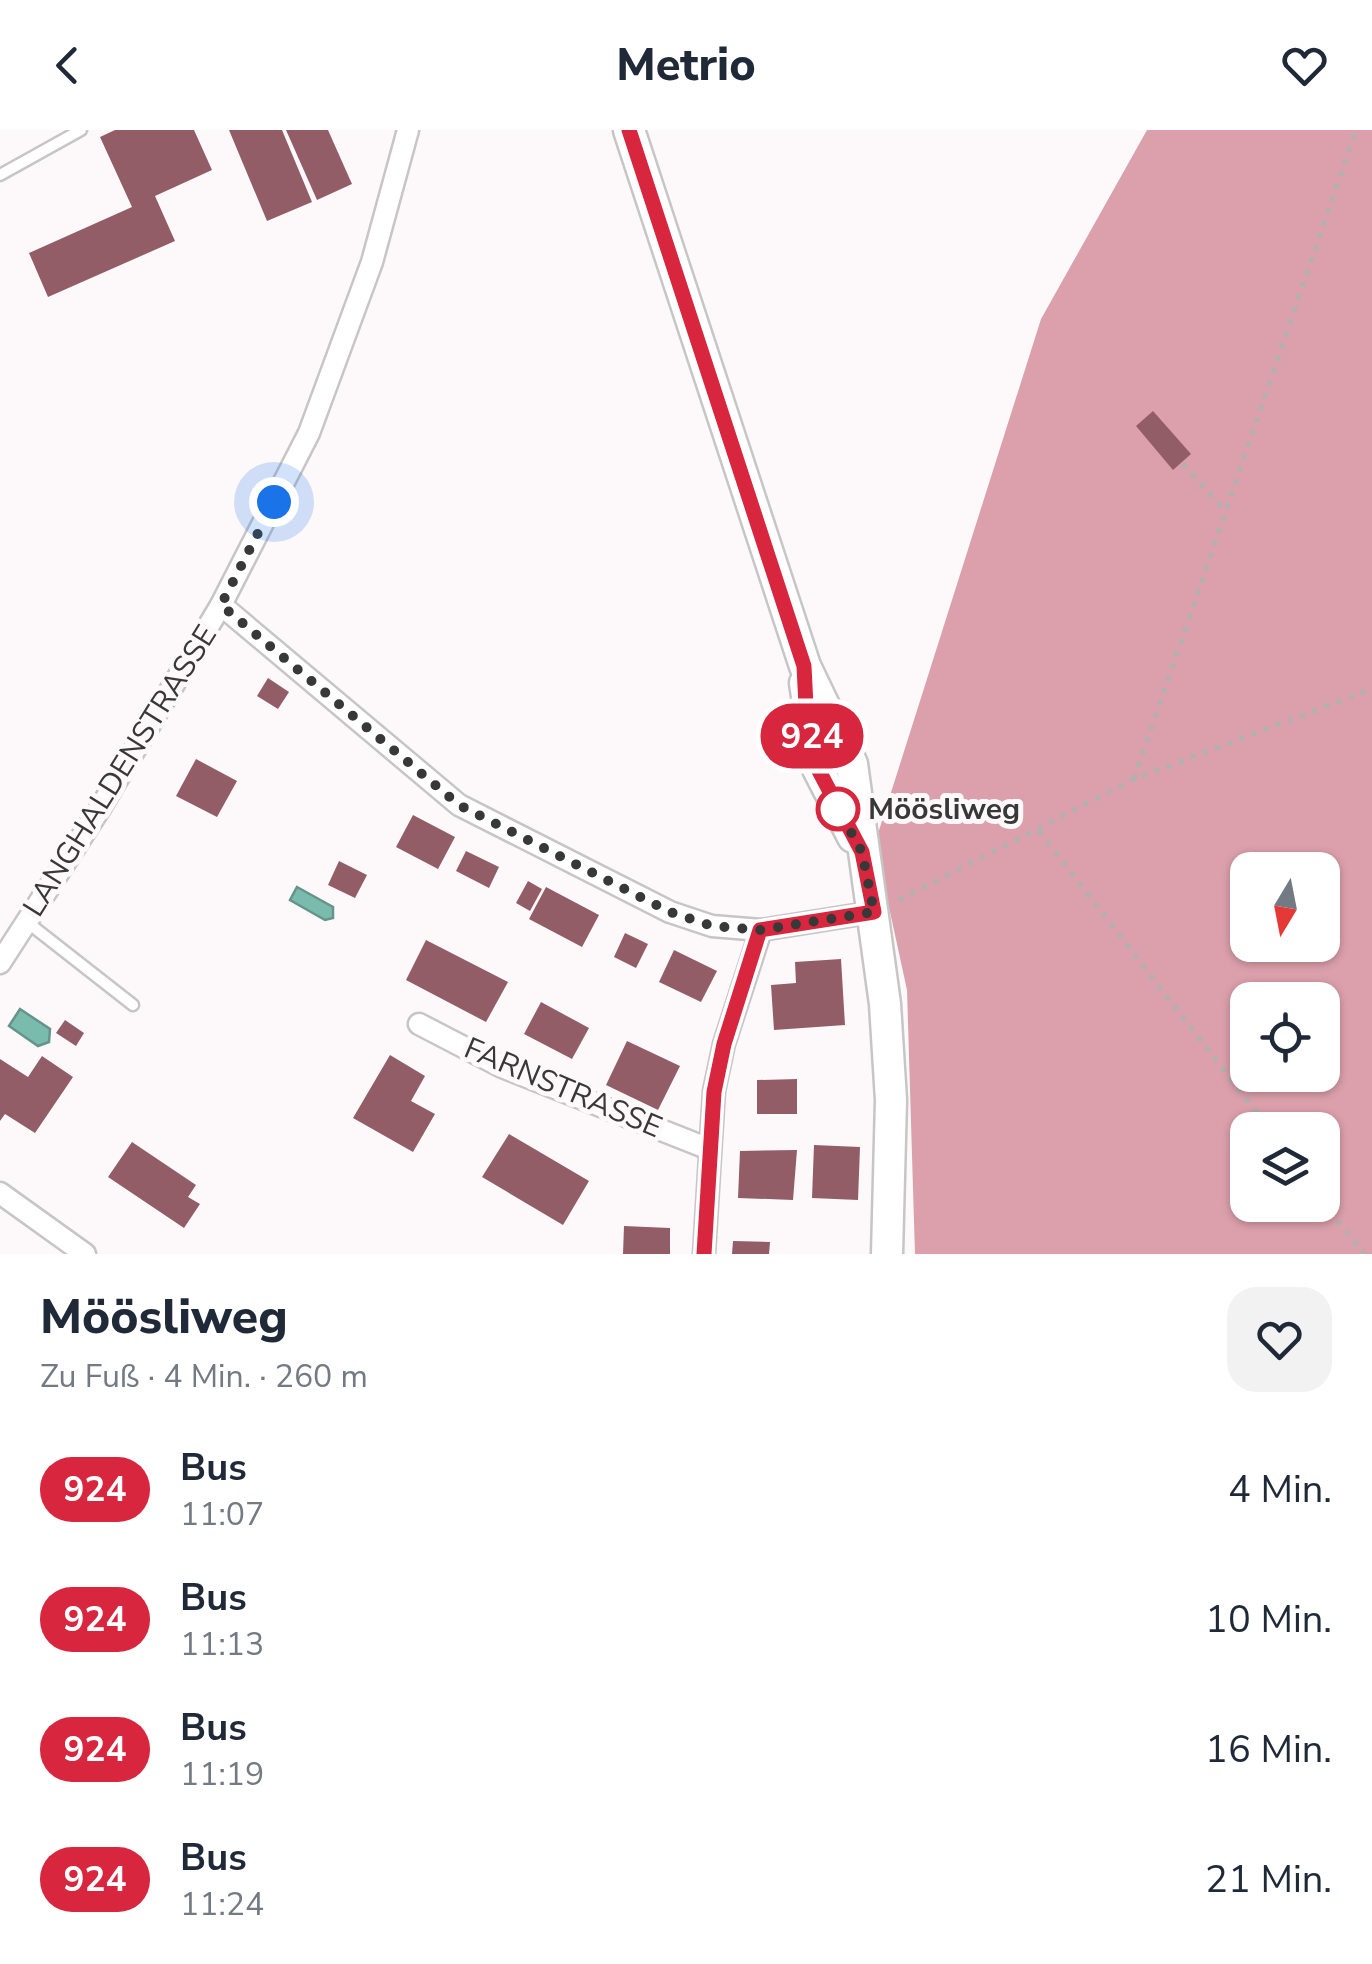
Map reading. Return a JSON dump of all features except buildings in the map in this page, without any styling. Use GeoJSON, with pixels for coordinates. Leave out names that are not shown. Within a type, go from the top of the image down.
{"type":"FeatureCollection","features":[{"type":"Feature","properties":{"kind":"street","name":"LANGHALDENSTRASSE"},"geometry":{"type":"LineString","coordinates":[[0,963],[221,605],[310,433],[372,262],[408,130]]}},
{"type":"Feature","properties":{"kind":"street"},"geometry":{"type":"LineString","coordinates":[[628,130],[804,666],[852,764],[862,852],[874,912],[891,1100],[886,1254]]}},
{"type":"Feature","properties":{"kind":"street"},"geometry":{"type":"LineString","coordinates":[[221,605],[459,805],[670,912],[712,926],[760,930],[874,912]]}},
{"type":"Feature","properties":{"kind":"street"},"geometry":{"type":"LineString","coordinates":[[704,1254],[709,1148],[724,1044],[760,930]]}},
{"type":"Feature","properties":{"kind":"street","name":"FARNSTRASSE"},"geometry":{"type":"LineString","coordinates":[[419,1024],[502,1067],[709,1148]]}},
{"type":"Feature","properties":{"kind":"street"},"geometry":{"type":"LineString","coordinates":[[0,1193],[84,1254]]}},
{"type":"Feature","properties":{"kind":"lane"},"geometry":{"type":"LineString","coordinates":[[0,175],[81,130]]}},
{"type":"Feature","properties":{"kind":"lane"},"geometry":{"type":"LineString","coordinates":[[27,922],[133,1005]]}},
{"type":"Feature","properties":{"kind":"path"},"geometry":{"type":"LineString","coordinates":[[1134,778],[1356,130]]}},
{"type":"Feature","properties":{"kind":"path"},"geometry":{"type":"LineString","coordinates":[[1183,464],[1223,510]]}},
{"type":"Feature","properties":{"kind":"path"},"geometry":{"type":"LineString","coordinates":[[874,912],[1039,831],[1134,778],[1372,689]]}},
{"type":"Feature","properties":{"kind":"path"},"geometry":{"type":"LineString","coordinates":[[1039,831],[1256,1112]]}},
{"type":"Feature","properties":{"kind":"path"},"geometry":{"type":"LineString","coordinates":[[1339,1222],[1364,1254]]}},
{"type":"Feature","properties":{"kind":"shaded area"},"geometry":{"type":"Polygon","coordinates":[[[1147,130],[1372,130],[1372,1254],[915,1254],[907,990],[875,843],[1041,319],[1147,130]]]}},
{"type":"Feature","properties":{"kind":"shaded area"},"geometry":{"type":"Polygon","coordinates":[[[297,887],[333,907],[333,918],[325,920],[290,900],[297,887]]]}},
{"type":"Feature","properties":{"kind":"shaded area"},"geometry":{"type":"Polygon","coordinates":[[[20,1009],[50,1029],[49,1042],[38,1046],[9,1026],[20,1009]]]}},
{"type":"Feature","properties":{"kind":"bus line","name":"924"},"geometry":{"type":"LineString","coordinates":[[629,130],[804,666],[806,706],[818,769],[862,852],[874,912],[760,930],[724,1044],[714,1092],[704,1254]]}},
{"type":"Feature","properties":{"kind":"place","name":"Möösliweg"},"geometry":{"type":"Point","coordinates":[838,809]}},
{"type":"Feature","properties":{"kind":"route"},"geometry":{"type":"LineString","coordinates":[[274,502],[221,605],[459,805],[670,912],[712,926],[760,930],[874,912],[862,852],[838,809]]}}]}
